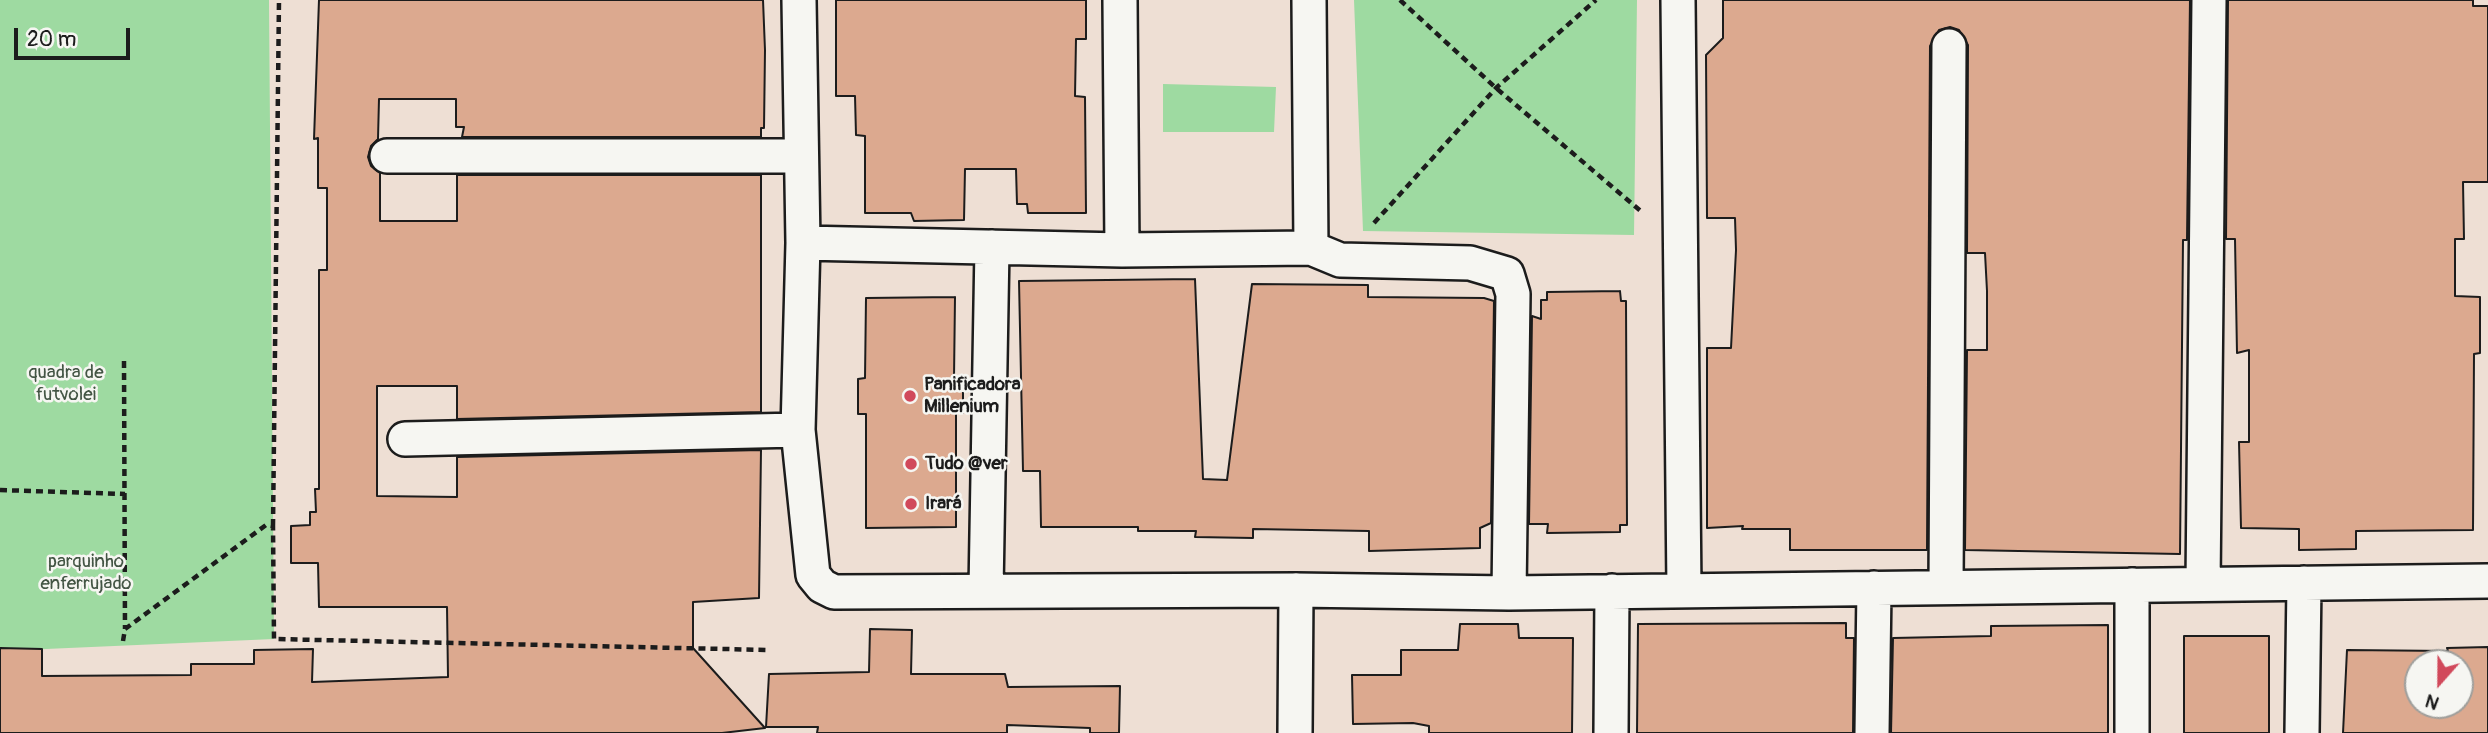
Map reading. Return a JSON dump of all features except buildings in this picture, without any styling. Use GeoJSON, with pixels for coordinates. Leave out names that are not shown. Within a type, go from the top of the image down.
{"type":"FeatureCollection","features":[{"type":"Feature","properties":{"kind":"street"},"geometry":{"type":"LineString","coordinates":[[799,0],[799,156],[803,243],[798,430],[813,575],[822,586],[834,592],[1296,590],[1509,593],[2488,581]]}},
{"type":"Feature","properties":{"kind":"street"},"geometry":{"type":"LineString","coordinates":[[1120,0],[1122,250]]}},
{"type":"Feature","properties":{"kind":"street"},"geometry":{"type":"LineString","coordinates":[[1309,0],[1326,254]]}},
{"type":"Feature","properties":{"kind":"street"},"geometry":{"type":"LineString","coordinates":[[1678,0],[1684,590]]}},
{"type":"Feature","properties":{"kind":"street"},"geometry":{"type":"LineString","coordinates":[[2203,584],[2209,0]]}},
{"type":"Feature","properties":{"kind":"street"},"geometry":{"type":"LineString","coordinates":[[1945,587],[1949,46]]}},
{"type":"Feature","properties":{"kind":"street"},"geometry":{"type":"LineString","coordinates":[[387,156],[799,156]]}},
{"type":"Feature","properties":{"kind":"street"},"geometry":{"type":"LineString","coordinates":[[803,243],[1326,254],[1470,263],[1507,274],[1513,294],[1509,593]]}},
{"type":"Feature","properties":{"kind":"street"},"geometry":{"type":"LineString","coordinates":[[986,590],[992,247]]}},
{"type":"Feature","properties":{"kind":"street"},"geometry":{"type":"LineString","coordinates":[[405,439],[798,430]]}},
{"type":"Feature","properties":{"kind":"street"},"geometry":{"type":"LineString","coordinates":[[2302,733],[2304,583]]}},
{"type":"Feature","properties":{"kind":"street"},"geometry":{"type":"LineString","coordinates":[[2132,585],[2132,733]]}},
{"type":"Feature","properties":{"kind":"street"},"geometry":{"type":"LineString","coordinates":[[1872,733],[1874,588]]}},
{"type":"Feature","properties":{"kind":"street"},"geometry":{"type":"LineString","coordinates":[[1295,733],[1296,590]]}},
{"type":"Feature","properties":{"kind":"street"},"geometry":{"type":"LineString","coordinates":[[1611,733],[1612,591]]}},
{"type":"Feature","properties":{"kind":"path"},"geometry":{"type":"LineString","coordinates":[[279,0],[274,639],[769,650]]}},
{"type":"Feature","properties":{"kind":"path"},"geometry":{"type":"LineString","coordinates":[[1400,0],[1496,88],[1681,245]]}},
{"type":"Feature","properties":{"kind":"path"},"geometry":{"type":"LineString","coordinates":[[1326,254],[1496,88],[1596,0]]}},
{"type":"Feature","properties":{"kind":"path"},"geometry":{"type":"LineString","coordinates":[[122,641],[125,629],[125,494],[122,446],[124,361]]}},
{"type":"Feature","properties":{"kind":"path"},"geometry":{"type":"LineString","coordinates":[[0,490],[125,494]]}},
{"type":"Feature","properties":{"kind":"path"},"geometry":{"type":"LineString","coordinates":[[125,629],[266,525],[273,526]]}},
{"type":"Feature","properties":{"kind":"green space"},"geometry":{"type":"Polygon","coordinates":[[[0,0],[269,0],[274,639],[0,651],[0,0]]]}},
{"type":"Feature","properties":{"kind":"green space"},"geometry":{"type":"Polygon","coordinates":[[[1354,0],[1637,0],[1634,235],[1363,231],[1354,0]]]}},
{"type":"Feature","properties":{"kind":"green space"},"geometry":{"type":"Polygon","coordinates":[[[1163,84],[1276,87],[1274,132],[1163,132],[1163,84]]]}},
{"type":"Feature","properties":{"kind":"place","name":"Panificadora Millenium"},"geometry":{"type":"Point","coordinates":[910,396]}},
{"type":"Feature","properties":{"kind":"place","name":"Tudo @ver"},"geometry":{"type":"Point","coordinates":[911,464]}},
{"type":"Feature","properties":{"kind":"place","name":"Irará"},"geometry":{"type":"Point","coordinates":[911,504]}},
{"type":"Feature","properties":{"kind":"park label","name":"quadra de futvolei"},"geometry":{"type":"Point","coordinates":[66,384]}},
{"type":"Feature","properties":{"kind":"park label","name":"parquinho enferrujado"},"geometry":{"type":"Point","coordinates":[86,573]}}]}
